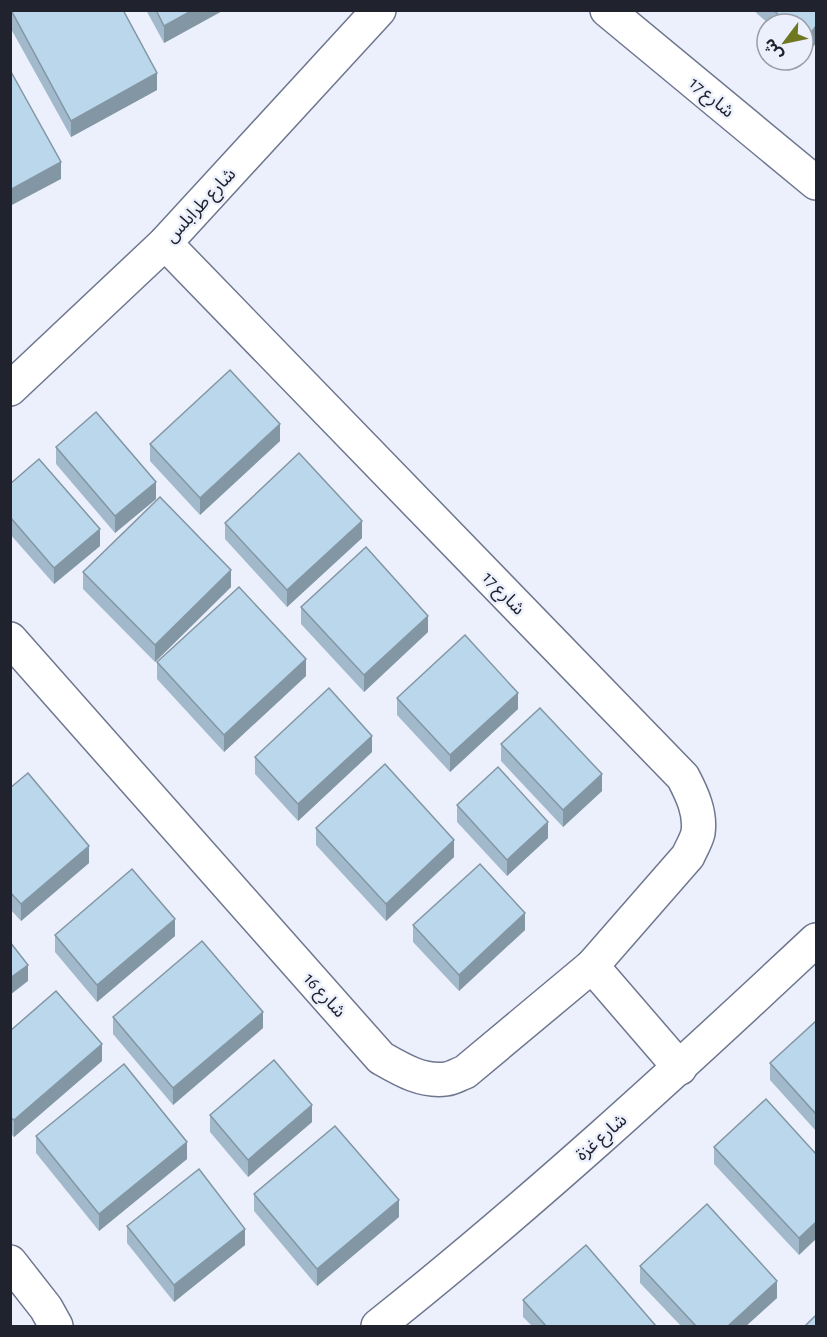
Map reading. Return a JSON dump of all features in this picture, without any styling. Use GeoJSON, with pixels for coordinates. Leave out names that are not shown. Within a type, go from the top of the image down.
{"type":"FeatureCollection","features":[{"type":"Feature","properties":{"kind":"street","name":"شارع طرابلس"},"geometry":{"type":"LineString","coordinates":[[10,389],[165,243],[379,10]]}},
{"type":"Feature","properties":{"kind":"street","name":"شارع 17"},"geometry":{"type":"LineString","coordinates":[[607,10],[816,183]]}},
{"type":"Feature","properties":{"kind":"street","name":"شارع 17"},"geometry":{"type":"LineString","coordinates":[[165,243],[683,777],[693,796],[698,814],[698,835],[688,856],[592,966]]}},
{"type":"Feature","properties":{"kind":"street","name":"شارع 16"},"geometry":{"type":"LineString","coordinates":[[10,639],[381,1058],[407,1073],[427,1079],[448,1079],[465,1072],[592,966]]}},
{"type":"Feature","properties":{"kind":"street","name":"شارع غزة"},"geometry":{"type":"LineString","coordinates":[[378,1326],[451,1268],[680,1068],[816,940]]}},
{"type":"Feature","properties":{"kind":"street"},"geometry":{"type":"LineString","coordinates":[[592,966],[680,1068]]}},
{"type":"Feature","properties":{"kind":"street"},"geometry":{"type":"LineString","coordinates":[[10,1262],[46,1308],[56,1326]]}},
{"type":"Feature","properties":{"kind":"building"},"geometry":{"type":"Polygon","coordinates":[[[11,10],[123,10],[157,73],[71,121],[11,10]]]}},
{"type":"Feature","properties":{"kind":"building"},"geometry":{"type":"Polygon","coordinates":[[[156,10],[193,10],[164,26],[156,10]]]}},
{"type":"Feature","properties":{"kind":"building"},"geometry":{"type":"Polygon","coordinates":[[[773,10],[816,10],[816,26],[815,12],[775,12],[773,10]]]}},
{"type":"Feature","properties":{"kind":"building"},"geometry":{"type":"Polygon","coordinates":[[[10,70],[61,162],[10,190],[10,70]]]}},
{"type":"Feature","properties":{"kind":"building"},"geometry":{"type":"Polygon","coordinates":[[[230,370],[280,424],[200,498],[150,444],[230,370]]]}},
{"type":"Feature","properties":{"kind":"building"},"geometry":{"type":"Polygon","coordinates":[[[96,412],[156,482],[115,516],[56,447],[96,412]]]}},
{"type":"Feature","properties":{"kind":"building"},"geometry":{"type":"Polygon","coordinates":[[[299,453],[362,521],[287,590],[225,523],[299,453]]]}},
{"type":"Feature","properties":{"kind":"building"},"geometry":{"type":"Polygon","coordinates":[[[39,459],[100,529],[54,568],[10,517],[10,484],[39,459]]]}},
{"type":"Feature","properties":{"kind":"building"},"geometry":{"type":"Polygon","coordinates":[[[160,497],[231,570],[155,645],[83,572],[160,497]]]}},
{"type":"Feature","properties":{"kind":"building"},"geometry":{"type":"Polygon","coordinates":[[[366,547],[428,616],[364,675],[301,607],[366,547]]]}},
{"type":"Feature","properties":{"kind":"building"},"geometry":{"type":"Polygon","coordinates":[[[239,587],[306,659],[224,735],[157,662],[239,587]]]}},
{"type":"Feature","properties":{"kind":"building"},"geometry":{"type":"Polygon","coordinates":[[[465,635],[518,693],[450,755],[397,698],[465,635]]]}},
{"type":"Feature","properties":{"kind":"building"},"geometry":{"type":"Polygon","coordinates":[[[329,688],[372,736],[298,804],[255,757],[329,688]]]}},
{"type":"Feature","properties":{"kind":"building"},"geometry":{"type":"Polygon","coordinates":[[[540,708],[602,774],[563,810],[501,744],[540,708]]]}},
{"type":"Feature","properties":{"kind":"building"},"geometry":{"type":"Polygon","coordinates":[[[385,764],[454,840],[386,904],[316,828],[385,764]]]}},
{"type":"Feature","properties":{"kind":"building"},"geometry":{"type":"Polygon","coordinates":[[[498,767],[548,822],[507,860],[457,805],[498,767]]]}},
{"type":"Feature","properties":{"kind":"building"},"geometry":{"type":"Polygon","coordinates":[[[28,773],[89,846],[21,904],[10,892],[10,788],[28,773]]]}},
{"type":"Feature","properties":{"kind":"building"},"geometry":{"type":"Polygon","coordinates":[[[480,864],[525,913],[459,975],[413,925],[480,864]]]}},
{"type":"Feature","properties":{"kind":"building"},"geometry":{"type":"Polygon","coordinates":[[[132,869],[175,919],[97,985],[55,935],[132,869]]]}},
{"type":"Feature","properties":{"kind":"building"},"geometry":{"type":"Polygon","coordinates":[[[202,941],[263,1012],[173,1088],[113,1017],[202,941]]]}},
{"type":"Feature","properties":{"kind":"building"},"geometry":{"type":"Polygon","coordinates":[[[10,942],[28,965],[10,978],[10,942]]]}},
{"type":"Feature","properties":{"kind":"building"},"geometry":{"type":"Polygon","coordinates":[[[56,991],[102,1044],[14,1120],[10,1117],[10,1031],[56,991]]]}},
{"type":"Feature","properties":{"kind":"building"},"geometry":{"type":"Polygon","coordinates":[[[816,1021],[816,1114],[770,1063],[816,1021]]]}},
{"type":"Feature","properties":{"kind":"building"},"geometry":{"type":"Polygon","coordinates":[[[274,1060],[312,1105],[248,1160],[210,1115],[274,1060]]]}},
{"type":"Feature","properties":{"kind":"building"},"geometry":{"type":"Polygon","coordinates":[[[124,1064],[187,1142],[99,1214],[36,1136],[124,1064]]]}},
{"type":"Feature","properties":{"kind":"building"},"geometry":{"type":"Polygon","coordinates":[[[766,1099],[816,1154],[816,1222],[799,1238],[714,1147],[766,1099]]]}},
{"type":"Feature","properties":{"kind":"building"},"geometry":{"type":"Polygon","coordinates":[[[335,1126],[399,1200],[317,1269],[254,1194],[335,1126]]]}},
{"type":"Feature","properties":{"kind":"building"},"geometry":{"type":"Polygon","coordinates":[[[199,1169],[245,1229],[174,1285],[127,1226],[199,1169]]]}},
{"type":"Feature","properties":{"kind":"building"},"geometry":{"type":"Polygon","coordinates":[[[707,1204],[777,1281],[728,1326],[696,1326],[640,1266],[707,1204]]]}},
{"type":"Feature","properties":{"kind":"building"},"geometry":{"type":"Polygon","coordinates":[[[586,1245],[656,1326],[546,1326],[523,1300],[586,1245]]]}},
{"type":"Feature","properties":{"kind":"building"},"geometry":{"type":"Polygon","coordinates":[[[816,1315],[816,1326],[807,1326],[806,1325],[816,1315]]]}}]}
